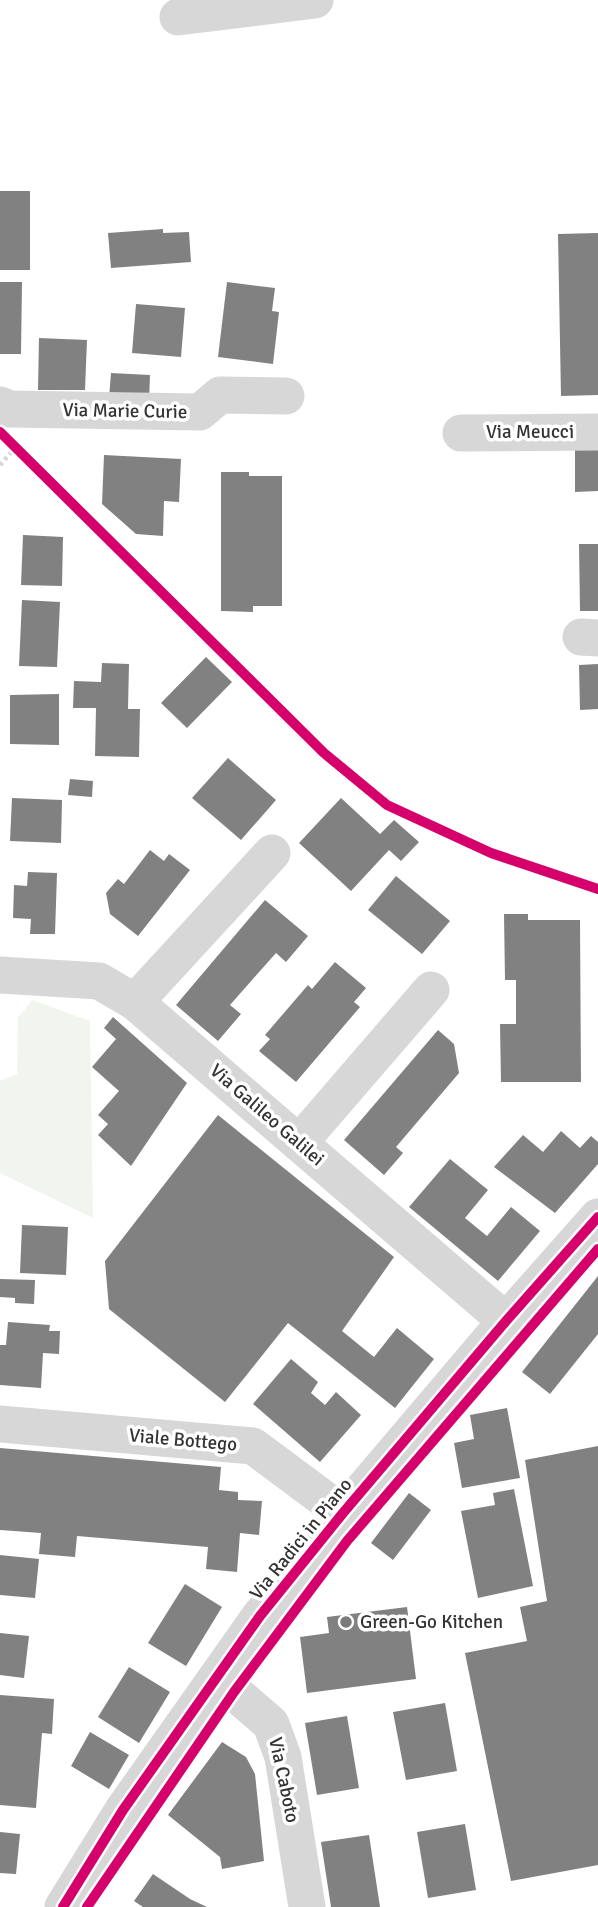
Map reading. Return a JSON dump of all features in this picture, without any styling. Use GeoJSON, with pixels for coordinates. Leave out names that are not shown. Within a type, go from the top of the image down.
{"type":"FeatureCollection","features":[{"type":"Feature","properties":{"kind":"street"},"geometry":{"type":"LineString","coordinates":[[178,17],[315,0]]}},
{"type":"Feature","properties":{"kind":"street","name":"Via Marie Curie"},"geometry":{"type":"LineString","coordinates":[[0,405],[10,409],[200,412],[220,395],[286,396]]}},
{"type":"Feature","properties":{"kind":"street","name":"Via Meucci"},"geometry":{"type":"LineString","coordinates":[[461,433],[598,432]]}},
{"type":"Feature","properties":{"kind":"street"},"geometry":{"type":"LineString","coordinates":[[135,1002],[272,853]]}},
{"type":"Feature","properties":{"kind":"street","name":"Via Galileo Galilei"},"geometry":{"type":"LineString","coordinates":[[0,975],[99,981],[135,1002],[506,1321]]}},
{"type":"Feature","properties":{"kind":"street"},"geometry":{"type":"LineString","coordinates":[[299,1143],[431,990]]}},
{"type":"Feature","properties":{"kind":"street","name":"Via Radici in Piano"},"geometry":{"type":"LineString","coordinates":[[63,1907],[122,1810],[260,1616],[343,1513],[598,1217]]}},
{"type":"Feature","properties":{"kind":"street","name":"Viale Bottego"},"geometry":{"type":"LineString","coordinates":[[0,1424],[253,1446],[343,1513]]}},
{"type":"Feature","properties":{"kind":"street","name":"Via Caboto"},"geometry":{"type":"LineString","coordinates":[[216,1680],[271,1724],[283,1757],[307,1907]]}},
{"type":"Feature","properties":{"kind":"path"},"geometry":{"type":"LineString","coordinates":[[0,464],[13,444],[25,457]]}},
{"type":"Feature","properties":{"kind":"shaded area"},"geometry":{"type":"Polygon","coordinates":[[[32,1000],[90,1021],[93,1218],[0,1173],[0,1081],[17,1074],[18,1018],[32,1000]]]}},
{"type":"Feature","properties":{"kind":"building"},"geometry":{"type":"Polygon","coordinates":[[[0,191],[30,191],[30,270],[0,270],[0,191]]]}},
{"type":"Feature","properties":{"kind":"building"},"geometry":{"type":"Polygon","coordinates":[[[163,229],[163,233],[189,232],[191,262],[111,268],[108,233],[163,229]]]}},
{"type":"Feature","properties":{"kind":"building"},"geometry":{"type":"Polygon","coordinates":[[[598,233],[598,395],[561,396],[558,234],[598,233]]]}},
{"type":"Feature","properties":{"kind":"building"},"geometry":{"type":"Polygon","coordinates":[[[0,282],[22,282],[21,354],[0,354],[0,282]]]}},
{"type":"Feature","properties":{"kind":"building"},"geometry":{"type":"Polygon","coordinates":[[[227,282],[275,288],[272,311],[279,312],[273,364],[218,357],[227,282]]]}},
{"type":"Feature","properties":{"kind":"building"},"geometry":{"type":"Polygon","coordinates":[[[136,304],[185,308],[181,357],[132,353],[136,304]]]}},
{"type":"Feature","properties":{"kind":"building"},"geometry":{"type":"Polygon","coordinates":[[[39,338],[87,340],[85,390],[38,390],[39,338]]]}},
{"type":"Feature","properties":{"kind":"building"},"geometry":{"type":"Polygon","coordinates":[[[111,373],[150,375],[149,400],[109,398],[111,373]]]}},
{"type":"Feature","properties":{"kind":"building"},"geometry":{"type":"Polygon","coordinates":[[[575,448],[598,448],[598,491],[575,492],[575,448]]]}},
{"type":"Feature","properties":{"kind":"building"},"geometry":{"type":"Polygon","coordinates":[[[104,455],[181,459],[179,502],[164,501],[163,536],[136,534],[102,504],[104,455]]]}},
{"type":"Feature","properties":{"kind":"building"},"geometry":{"type":"Polygon","coordinates":[[[221,472],[249,472],[249,476],[282,476],[282,606],[253,606],[253,612],[221,611],[221,472]]]}},
{"type":"Feature","properties":{"kind":"building"},"geometry":{"type":"Polygon","coordinates":[[[23,535],[63,537],[62,586],[21,585],[23,535]]]}},
{"type":"Feature","properties":{"kind":"building"},"geometry":{"type":"Polygon","coordinates":[[[579,544],[598,544],[598,611],[580,611],[579,544]]]}},
{"type":"Feature","properties":{"kind":"building"},"geometry":{"type":"Polygon","coordinates":[[[22,600],[60,602],[57,667],[19,666],[22,600]]]}},
{"type":"Feature","properties":{"kind":"building"},"geometry":{"type":"Polygon","coordinates":[[[206,657],[232,682],[187,728],[161,703],[206,657]]]}},
{"type":"Feature","properties":{"kind":"building"},"geometry":{"type":"Polygon","coordinates":[[[102,663],[129,664],[128,709],[140,709],[139,757],[95,756],[96,708],[73,708],[74,681],[101,682],[102,663]]]}},
{"type":"Feature","properties":{"kind":"building"},"geometry":{"type":"Polygon","coordinates":[[[598,664],[598,709],[580,710],[579,665],[598,664]]]}},
{"type":"Feature","properties":{"kind":"building"},"geometry":{"type":"Polygon","coordinates":[[[59,694],[59,745],[10,744],[10,695],[59,694]]]}},
{"type":"Feature","properties":{"kind":"building"},"geometry":{"type":"Polygon","coordinates":[[[228,758],[276,800],[241,840],[192,798],[228,758]]]}},
{"type":"Feature","properties":{"kind":"building"},"geometry":{"type":"Polygon","coordinates":[[[70,779],[93,781],[92,797],[68,795],[70,779]]]}},
{"type":"Feature","properties":{"kind":"building"},"geometry":{"type":"Polygon","coordinates":[[[12,798],[62,800],[61,843],[10,841],[12,798]]]}},
{"type":"Feature","properties":{"kind":"building"},"geometry":{"type":"Polygon","coordinates":[[[341,798],[380,834],[394,820],[419,842],[401,861],[389,850],[351,891],[299,843],[341,798]]]}},
{"type":"Feature","properties":{"kind":"building"},"geometry":{"type":"Polygon","coordinates":[[[150,850],[164,861],[169,854],[190,870],[138,936],[110,914],[106,893],[118,879],[124,884],[150,850]]]}},
{"type":"Feature","properties":{"kind":"building"},"geometry":{"type":"Polygon","coordinates":[[[28,872],[57,873],[55,934],[30,934],[31,919],[13,918],[14,885],[27,886],[28,872]]]}},
{"type":"Feature","properties":{"kind":"building"},"geometry":{"type":"Polygon","coordinates":[[[396,876],[450,921],[422,954],[368,910],[396,876]]]}},
{"type":"Feature","properties":{"kind":"building"},"geometry":{"type":"Polygon","coordinates":[[[265,900],[308,936],[286,962],[276,953],[230,1005],[241,1014],[218,1041],[176,1005],[265,900]]]}},
{"type":"Feature","properties":{"kind":"building"},"geometry":{"type":"Polygon","coordinates":[[[504,914],[528,914],[528,920],[580,920],[581,1082],[501,1082],[500,1024],[516,1024],[516,980],[505,980],[504,914]]]}},
{"type":"Feature","properties":{"kind":"building"},"geometry":{"type":"Polygon","coordinates":[[[335,962],[366,988],[354,1002],[360,1007],[296,1082],[259,1051],[270,1039],[265,1035],[308,985],[312,989],[335,962]]]}},
{"type":"Feature","properties":{"kind":"building"},"geometry":{"type":"Polygon","coordinates":[[[113,1017],[187,1083],[131,1166],[98,1135],[108,1124],[98,1115],[119,1091],[92,1067],[116,1039],[104,1028],[113,1017]]]}},
{"type":"Feature","properties":{"kind":"building"},"geometry":{"type":"Polygon","coordinates":[[[438,1030],[454,1044],[459,1073],[396,1147],[403,1153],[384,1175],[344,1140],[438,1030]]]}},
{"type":"Feature","properties":{"kind":"building"},"geometry":{"type":"Polygon","coordinates":[[[218,1115],[394,1257],[342,1331],[374,1357],[397,1328],[434,1359],[395,1408],[288,1323],[225,1402],[109,1309],[105,1261],[218,1115]]]}},
{"type":"Feature","properties":{"kind":"building"},"geometry":{"type":"Polygon","coordinates":[[[561,1131],[580,1148],[591,1136],[598,1142],[598,1164],[555,1213],[494,1167],[523,1135],[543,1152],[561,1131]]]}},
{"type":"Feature","properties":{"kind":"building"},"geometry":{"type":"Polygon","coordinates":[[[450,1159],[488,1190],[465,1218],[487,1236],[511,1207],[540,1231],[498,1281],[409,1207],[450,1159]]]}},
{"type":"Feature","properties":{"kind":"building"},"geometry":{"type":"Polygon","coordinates":[[[22,1225],[68,1227],[66,1275],[20,1273],[22,1225]]]}},
{"type":"Feature","properties":{"kind":"building"},"geometry":{"type":"Polygon","coordinates":[[[598,1276],[598,1334],[550,1394],[522,1372],[598,1276]]]}},
{"type":"Feature","properties":{"kind":"building"},"geometry":{"type":"Polygon","coordinates":[[[0,1279],[35,1280],[34,1304],[15,1303],[15,1298],[0,1297],[0,1279]]]}},
{"type":"Feature","properties":{"kind":"building"},"geometry":{"type":"Polygon","coordinates":[[[8,1322],[50,1325],[49,1331],[60,1331],[59,1354],[43,1353],[41,1388],[0,1385],[0,1345],[6,1345],[8,1322]]]}},
{"type":"Feature","properties":{"kind":"building"},"geometry":{"type":"Polygon","coordinates":[[[291,1359],[318,1382],[311,1393],[325,1405],[336,1392],[361,1415],[320,1462],[253,1404],[291,1359]]]}},
{"type":"Feature","properties":{"kind":"building"},"geometry":{"type":"Polygon","coordinates":[[[507,1408],[520,1478],[462,1488],[454,1443],[474,1439],[470,1415],[507,1408]]]}},
{"type":"Feature","properties":{"kind":"building"},"geometry":{"type":"Polygon","coordinates":[[[598,1446],[598,1865],[511,1881],[465,1653],[527,1641],[520,1607],[547,1601],[525,1460],[598,1446]]]}},
{"type":"Feature","properties":{"kind":"building"},"geometry":{"type":"Polygon","coordinates":[[[0,1448],[221,1467],[219,1490],[238,1492],[238,1500],[262,1501],[259,1535],[240,1533],[237,1572],[206,1569],[208,1547],[77,1536],[75,1557],[39,1554],[41,1533],[0,1530],[0,1448]]]}},
{"type":"Feature","properties":{"kind":"building"},"geometry":{"type":"Polygon","coordinates":[[[514,1489],[533,1586],[478,1598],[461,1511],[495,1505],[493,1493],[514,1489]]]}},
{"type":"Feature","properties":{"kind":"building"},"geometry":{"type":"Polygon","coordinates":[[[409,1493],[431,1510],[393,1560],[371,1543],[409,1493]]]}},
{"type":"Feature","properties":{"kind":"building"},"geometry":{"type":"Polygon","coordinates":[[[0,1555],[39,1559],[35,1598],[0,1595],[0,1555]]]}},
{"type":"Feature","properties":{"kind":"building"},"geometry":{"type":"Polygon","coordinates":[[[185,1584],[222,1607],[186,1666],[148,1643],[185,1584]]]}},
{"type":"Feature","properties":{"kind":"building"},"geometry":{"type":"Polygon","coordinates":[[[407,1607],[416,1679],[307,1693],[300,1637],[329,1633],[327,1617],[407,1607]]]}},
{"type":"Feature","properties":{"kind":"building"},"geometry":{"type":"Polygon","coordinates":[[[0,1633],[29,1636],[24,1678],[0,1675],[0,1633]]]}},
{"type":"Feature","properties":{"kind":"building"},"geometry":{"type":"Polygon","coordinates":[[[129,1667],[170,1692],[139,1743],[98,1717],[129,1667]]]}},
{"type":"Feature","properties":{"kind":"building"},"geometry":{"type":"Polygon","coordinates":[[[0,1695],[54,1699],[52,1734],[42,1733],[36,1808],[0,1805],[0,1695]]]}},
{"type":"Feature","properties":{"kind":"building"},"geometry":{"type":"Polygon","coordinates":[[[445,1703],[457,1771],[406,1780],[393,1712],[445,1703]]]}},
{"type":"Feature","properties":{"kind":"building"},"geometry":{"type":"Polygon","coordinates":[[[347,1716],[359,1788],[317,1795],[305,1723],[347,1716]]]}},
{"type":"Feature","properties":{"kind":"building"},"geometry":{"type":"Polygon","coordinates":[[[90,1732],[129,1755],[109,1789],[71,1766],[90,1732]]]}},
{"type":"Feature","properties":{"kind":"building"},"geometry":{"type":"Polygon","coordinates":[[[222,1742],[246,1757],[255,1774],[264,1861],[222,1869],[220,1857],[168,1815],[222,1742]]]}},
{"type":"Feature","properties":{"kind":"building"},"geometry":{"type":"Polygon","coordinates":[[[465,1824],[476,1890],[428,1898],[417,1832],[465,1824]]]}},
{"type":"Feature","properties":{"kind":"building"},"geometry":{"type":"Polygon","coordinates":[[[0,1832],[20,1834],[16,1874],[0,1873],[0,1832]]]}},
{"type":"Feature","properties":{"kind":"building"},"geometry":{"type":"Polygon","coordinates":[[[369,1835],[380,1907],[331,1907],[321,1842],[369,1835]]]}},
{"type":"Feature","properties":{"kind":"building"},"geometry":{"type":"Polygon","coordinates":[[[153,1874],[207,1907],[143,1907],[134,1901],[153,1874]]]}},
{"type":"Feature","properties":{"kind":"cycle path"},"geometry":{"type":"LineString","coordinates":[[0,432],[324,753],[387,805],[491,853],[598,889]]}},
{"type":"Feature","properties":{"kind":"cycle path"},"geometry":{"type":"LineString","coordinates":[[63,1907],[123,1810],[260,1616],[343,1513],[598,1217]]}},
{"type":"Feature","properties":{"kind":"cycle path"},"geometry":{"type":"LineString","coordinates":[[87,1907],[234,1692],[347,1541],[598,1249]]}},
{"type":"Feature","properties":{"kind":"place","name":"Green-Go Kitchen"},"geometry":{"type":"Point","coordinates":[346,1622]}}]}
